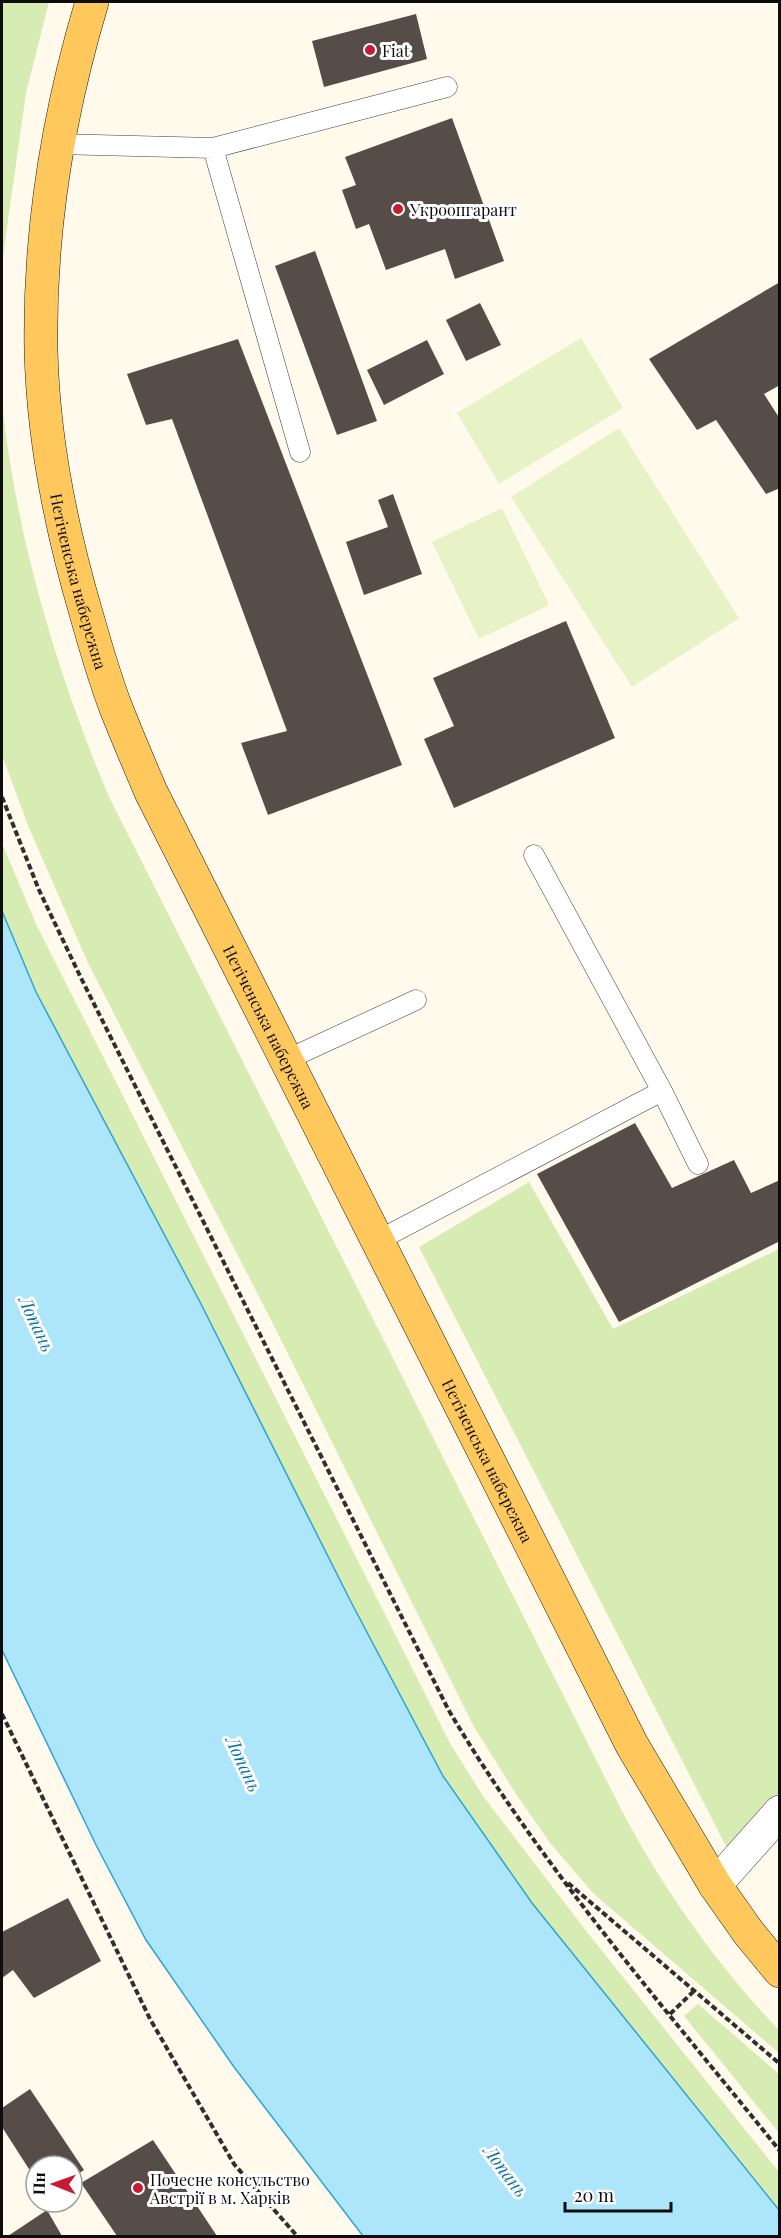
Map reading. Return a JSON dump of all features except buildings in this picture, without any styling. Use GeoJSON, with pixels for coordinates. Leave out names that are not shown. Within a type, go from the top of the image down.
{"type":"FeatureCollection","features":[{"type":"Feature","properties":{"kind":"main road","name":"Нетіченська набережна"},"geometry":{"type":"LineString","coordinates":[[92,2],[68,87],[57,144],[47,218],[41,351],[51,459],[62,519],[76,577],[116,706],[151,792],[632,1745],[715,1885],[748,1932],[780,1971]]}},
{"type":"Feature","properties":{"kind":"street"},"geometry":{"type":"LineString","coordinates":[[715,1885],[780,1812]]}},
{"type":"Feature","properties":{"kind":"lane"},"geometry":{"type":"LineString","coordinates":[[57,144],[213,148],[447,87]]}},
{"type":"Feature","properties":{"kind":"lane"},"geometry":{"type":"LineString","coordinates":[[213,148],[300,452]]}},
{"type":"Feature","properties":{"kind":"lane"},"geometry":{"type":"LineString","coordinates":[[534,855],[662,1091],[698,1164]]}},
{"type":"Feature","properties":{"kind":"lane"},"geometry":{"type":"LineString","coordinates":[[286,1060],[416,1000]]}},
{"type":"Feature","properties":{"kind":"lane"},"geometry":{"type":"LineString","coordinates":[[377,1241],[662,1091]]}},
{"type":"Feature","properties":{"kind":"path"},"geometry":{"type":"LineString","coordinates":[[2,797],[39,890],[81,978],[438,1689],[478,1759],[560,1876],[780,2151]]}},
{"type":"Feature","properties":{"kind":"path"},"geometry":{"type":"LineString","coordinates":[[2,1714],[156,2029],[234,2164],[297,2236]]}},
{"type":"Feature","properties":{"kind":"path"},"geometry":{"type":"LineString","coordinates":[[560,1876],[780,2064]]}},
{"type":"Feature","properties":{"kind":"path"},"geometry":{"type":"LineString","coordinates":[[670,2014],[694,1991]]}},
{"type":"Feature","properties":{"kind":"green space"},"geometry":{"type":"Polygon","coordinates":[[[2,2],[49,2],[26,93],[2,263],[2,2]]]}},
{"type":"Feature","properties":{"kind":"green space"},"geometry":{"type":"Polygon","coordinates":[[[581,338],[623,408],[499,484],[457,413],[581,338]]]}},
{"type":"Feature","properties":{"kind":"green space"},"geometry":{"type":"Polygon","coordinates":[[[2,404],[18,505],[41,604],[72,701],[109,797],[623,1813],[675,1900],[694,1927],[735,1980],[779,2030],[779,2053],[594,1894],[550,1843],[516,1794],[473,1725],[272,1322],[88,963],[29,828],[2,755],[2,404]]]}},
{"type":"Feature","properties":{"kind":"green space"},"geometry":{"type":"Polygon","coordinates":[[[619,428],[739,618],[632,687],[511,497],[619,428]]]}},
{"type":"Feature","properties":{"kind":"green space"},"geometry":{"type":"Polygon","coordinates":[[[502,508],[549,605],[479,639],[432,542],[502,508]]]}},
{"type":"Feature","properties":{"kind":"green space"},"geometry":{"type":"Polygon","coordinates":[[[2,843],[36,924],[451,1745],[483,1796],[587,1932],[779,2172],[779,2210],[532,1903],[443,1776],[404,1706],[201,1307],[36,992],[2,911],[2,843]]]}},
{"type":"Feature","properties":{"kind":"green space"},"geometry":{"type":"Polygon","coordinates":[[[529,1182],[613,1329],[779,1249],[779,1798],[730,1854],[419,1247],[529,1182]]]}},
{"type":"Feature","properties":{"kind":"green space"},"geometry":{"type":"Polygon","coordinates":[[[698,2004],[779,2074],[779,2133],[684,2016],[698,2004]]]}},
{"type":"Feature","properties":{"kind":"water","name":"Лопань"},"geometry":{"type":"Polygon","coordinates":[[[2,911],[36,992],[200,1302],[351,1602],[443,1776],[532,1903],[779,2210],[779,2236],[363,2236],[234,2067],[146,1940],[96,1845],[2,1650],[2,911]]]}},
{"type":"Feature","properties":{"kind":"place","name":"Fiat"},"geometry":{"type":"Point","coordinates":[370,50]}},
{"type":"Feature","properties":{"kind":"place","name":"Укроопгарант"},"geometry":{"type":"Point","coordinates":[398,209]}},
{"type":"Feature","properties":{"kind":"place","name":"Почесне консульство Австрії в м. Харків"},"geometry":{"type":"Point","coordinates":[138,2188]}}]}
